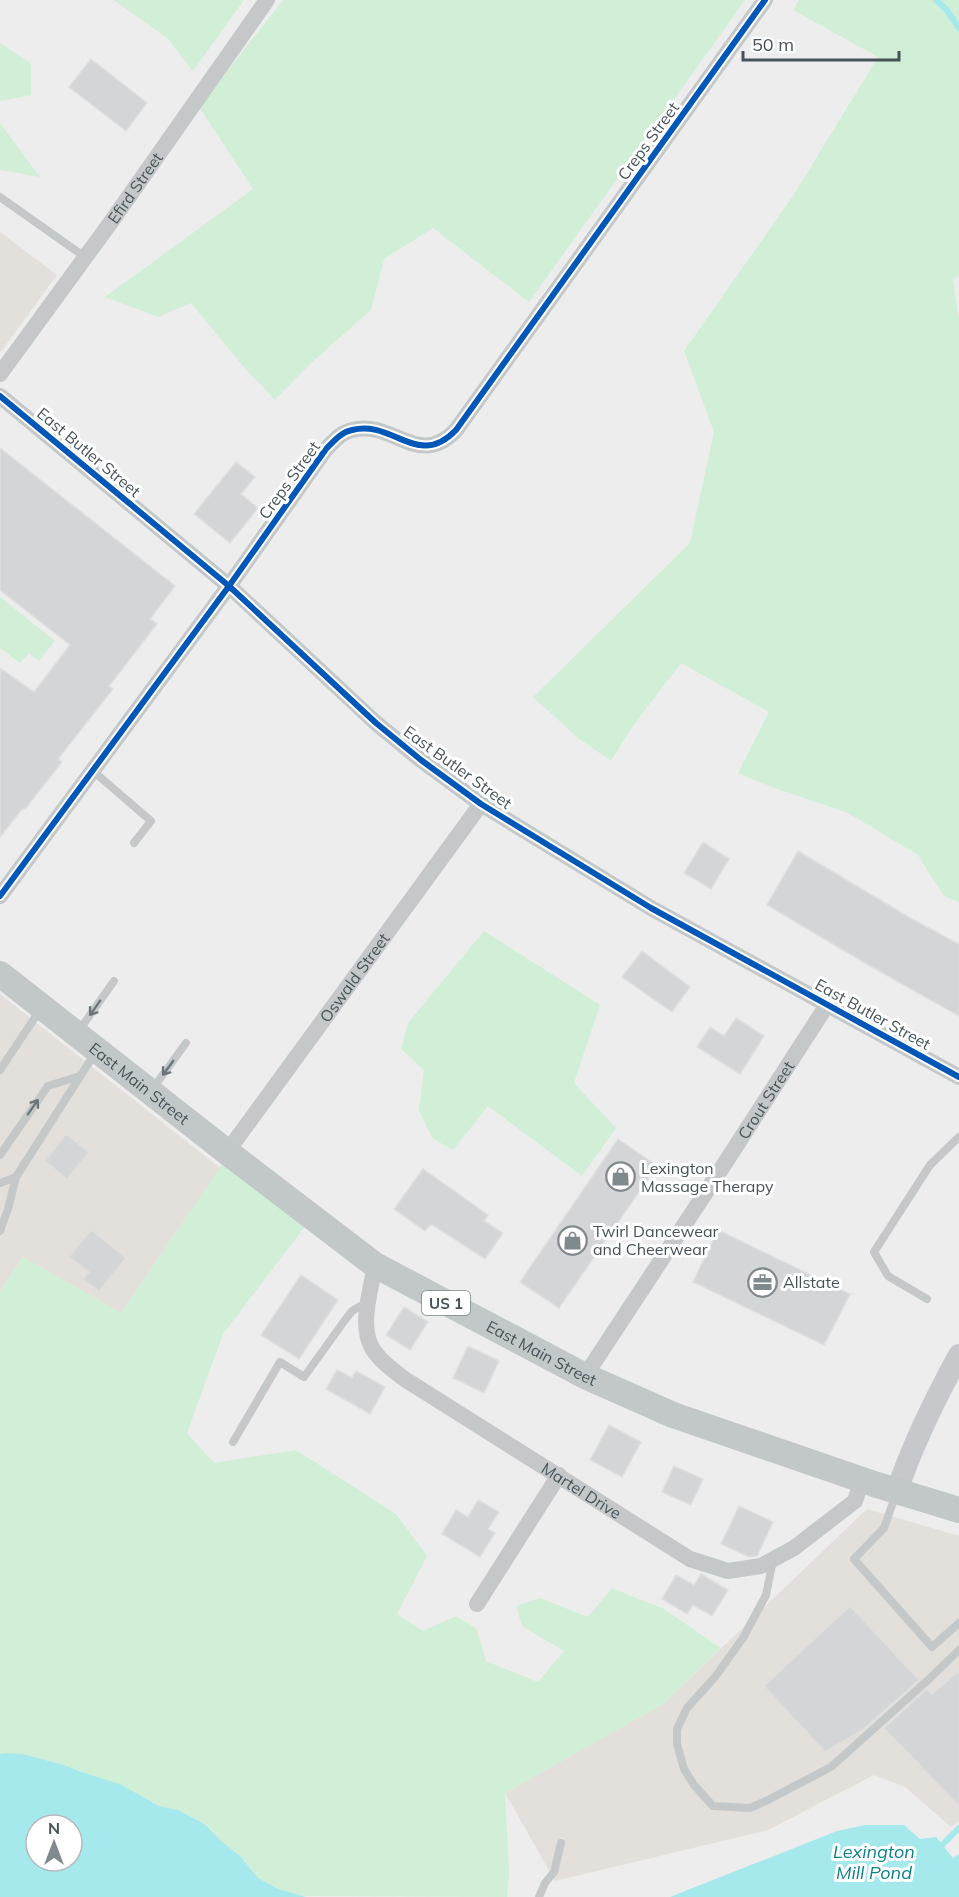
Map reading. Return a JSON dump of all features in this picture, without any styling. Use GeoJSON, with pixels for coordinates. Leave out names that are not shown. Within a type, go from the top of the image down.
{"type":"FeatureCollection","features":[{"type":"Feature","properties":{"kind":"main road","name":"East Main Street"},"geometry":{"type":"LineString","coordinates":[[0,975],[375,1265],[585,1376],[673,1415],[959,1510]]}},
{"type":"Feature","properties":{"kind":"street","name":"Efird Street"},"geometry":{"type":"LineString","coordinates":[[0,374],[118,212],[267,0]]}},
{"type":"Feature","properties":{"kind":"street","name":"Creps Street"},"geometry":{"type":"LineString","coordinates":[[0,896],[230,586],[326,449],[350,430],[367,428],[423,447],[436,446],[448,439],[456,430],[765,0]]}},
{"type":"Feature","properties":{"kind":"street","name":"East Butler Street"},"geometry":{"type":"LineString","coordinates":[[0,396],[230,586],[376,723],[421,760],[481,804],[651,908],[959,1077]]}},
{"type":"Feature","properties":{"kind":"street","name":"Oswald Street"},"geometry":{"type":"LineString","coordinates":[[226,1152],[481,804]]}},
{"type":"Feature","properties":{"kind":"street","name":"Crout Street"},"geometry":{"type":"LineString","coordinates":[[585,1376],[827,1005]]}},
{"type":"Feature","properties":{"kind":"street","name":"Martel Drive"},"geometry":{"type":"LineString","coordinates":[[375,1265],[366,1325],[372,1347],[387,1366],[690,1559],[728,1571],[761,1566],[794,1548],[855,1501],[862,1479]]}},
{"type":"Feature","properties":{"kind":"street"},"geometry":{"type":"LineString","coordinates":[[897,1491],[913,1444],[959,1355]]}},
{"type":"Feature","properties":{"kind":"street"},"geometry":{"type":"LineString","coordinates":[[477,1604],[559,1475]]}},
{"type":"Feature","properties":{"kind":"lane"},"geometry":{"type":"LineString","coordinates":[[0,197],[84,257]]}},
{"type":"Feature","properties":{"kind":"lane"},"geometry":{"type":"LineString","coordinates":[[93,771],[151,821],[134,843]]}},
{"type":"Feature","properties":{"kind":"lane"},"geometry":{"type":"LineString","coordinates":[[76,1035],[114,981]]}},
{"type":"Feature","properties":{"kind":"lane"},"geometry":{"type":"LineString","coordinates":[[0,1070],[42,1007]]}},
{"type":"Feature","properties":{"kind":"lane"},"geometry":{"type":"LineString","coordinates":[[150,1093],[186,1043]]}},
{"type":"Feature","properties":{"kind":"lane"},"geometry":{"type":"LineString","coordinates":[[0,1231],[16,1177],[96,1051]]}},
{"type":"Feature","properties":{"kind":"lane"},"geometry":{"type":"LineString","coordinates":[[0,1155],[48,1086],[80,1076]]}},
{"type":"Feature","properties":{"kind":"lane"},"geometry":{"type":"LineString","coordinates":[[927,1299],[888,1276],[874,1252],[930,1165],[959,1137]]}},
{"type":"Feature","properties":{"kind":"lane"},"geometry":{"type":"LineString","coordinates":[[0,1183],[16,1177]]}},
{"type":"Feature","properties":{"kind":"lane"},"geometry":{"type":"LineString","coordinates":[[233,1442],[280,1362],[304,1377],[345,1320],[369,1300]]}},
{"type":"Feature","properties":{"kind":"lane"},"geometry":{"type":"LineString","coordinates":[[897,1491],[884,1528],[854,1559],[932,1647],[959,1623]]}},
{"type":"Feature","properties":{"kind":"lane"},"geometry":{"type":"LineString","coordinates":[[773,1559],[766,1596],[743,1638],[715,1677],[687,1708],[677,1729],[677,1744],[684,1769],[694,1785],[713,1806],[750,1808],[831,1767],[959,1650]]}},
{"type":"Feature","properties":{"kind":"lane"},"geometry":{"type":"LineString","coordinates":[[539,1897],[545,1883],[554,1872],[561,1843]]}},
{"type":"Feature","properties":{"kind":"shaded area"},"geometry":{"type":"Polygon","coordinates":[[[0,232],[57,275],[0,353],[0,232]]]}},
{"type":"Feature","properties":{"kind":"shaded area"},"geometry":{"type":"Polygon","coordinates":[[[0,994],[220,1168],[121,1313],[23,1257],[0,1291],[0,994]]]}},
{"type":"Feature","properties":{"kind":"shaded area"},"geometry":{"type":"Polygon","coordinates":[[[867,1509],[959,1536],[959,1821],[951,1827],[905,1787],[874,1775],[768,1830],[555,1881],[505,1793],[663,1704],[867,1509]]]}},
{"type":"Feature","properties":{"kind":"green space"},"geometry":{"type":"Polygon","coordinates":[[[114,0],[244,0],[193,71],[168,39],[114,0]]]}},
{"type":"Feature","properties":{"kind":"green space"},"geometry":{"type":"Polygon","coordinates":[[[283,0],[745,0],[529,302],[433,228],[384,259],[371,310],[310,364],[275,400],[242,365],[191,303],[158,317],[105,297],[253,189],[199,107],[283,0]]]}},
{"type":"Feature","properties":{"kind":"green space"},"geometry":{"type":"Polygon","coordinates":[[[799,0],[959,0],[959,276],[953,280],[959,319],[959,902],[944,896],[918,855],[848,813],[738,773],[769,712],[681,663],[632,727],[611,761],[578,738],[533,697],[690,543],[714,432],[684,351],[793,196],[878,57],[793,10],[799,0]]]}},
{"type":"Feature","properties":{"kind":"green space"},"geometry":{"type":"Polygon","coordinates":[[[0,43],[31,64],[31,95],[0,101],[0,43]]]}},
{"type":"Feature","properties":{"kind":"green space"},"geometry":{"type":"Polygon","coordinates":[[[0,123],[40,177],[0,170],[0,123]]]}},
{"type":"Feature","properties":{"kind":"green space"},"geometry":{"type":"Polygon","coordinates":[[[0,597],[55,641],[39,661],[29,653],[20,663],[0,648],[0,597]]]}},
{"type":"Feature","properties":{"kind":"green space"},"geometry":{"type":"Polygon","coordinates":[[[484,931],[600,1005],[574,1083],[616,1128],[582,1176],[488,1106],[453,1150],[432,1138],[419,1110],[424,1070],[401,1049],[408,1023],[484,931]]]}},
{"type":"Feature","properties":{"kind":"green space"},"geometry":{"type":"Polygon","coordinates":[[[227,1152],[313,1216],[223,1334],[187,1433],[214,1463],[296,1450],[396,1514],[427,1556],[397,1614],[423,1631],[456,1616],[476,1628],[486,1661],[538,1682],[564,1651],[522,1626],[516,1606],[540,1598],[588,1617],[612,1588],[664,1609],[721,1648],[663,1704],[505,1793],[509,1873],[507,1897],[300,1896],[278,1889],[258,1878],[240,1856],[220,1840],[206,1824],[178,1810],[159,1806],[120,1784],[64,1765],[23,1754],[0,1754],[0,1291],[23,1257],[121,1313],[220,1168],[227,1152]]]}},
{"type":"Feature","properties":{"kind":"water"},"geometry":{"type":"Polygon","coordinates":[[[6,1753],[23,1754],[64,1765],[120,1784],[159,1806],[178,1810],[205,1824],[240,1856],[258,1878],[278,1889],[306,1897],[0,1897],[0,1754],[6,1753]]]}},
{"type":"Feature","properties":{"kind":"water","name":"Lexington Mill Pond"},"geometry":{"type":"Polygon","coordinates":[[[865,1825],[904,1825],[920,1839],[936,1837],[953,1858],[959,1854],[959,1897],[670,1897],[837,1831],[865,1825]]]}},
{"type":"Feature","properties":{"kind":"building"},"geometry":{"type":"Polygon","coordinates":[[[91,59],[147,103],[126,131],[69,87],[91,59]]]}},
{"type":"Feature","properties":{"kind":"building"},"geometry":{"type":"Polygon","coordinates":[[[0,448],[175,586],[150,619],[157,624],[109,686],[113,689],[58,759],[62,762],[0,837],[0,668],[34,692],[70,645],[0,590],[0,448]]]}},
{"type":"Feature","properties":{"kind":"building"},"geometry":{"type":"Polygon","coordinates":[[[236,462],[255,477],[241,494],[258,508],[230,543],[194,514],[236,462]]]}},
{"type":"Feature","properties":{"kind":"building"},"geometry":{"type":"Polygon","coordinates":[[[703,842],[729,859],[711,889],[684,873],[703,842]]]}},
{"type":"Feature","properties":{"kind":"building"},"geometry":{"type":"Polygon","coordinates":[[[798,851],[912,919],[959,944],[959,1016],[767,905],[798,851]]]}},
{"type":"Feature","properties":{"kind":"building"},"geometry":{"type":"Polygon","coordinates":[[[642,951],[690,987],[672,1012],[622,977],[642,951]]]}},
{"type":"Feature","properties":{"kind":"building"},"geometry":{"type":"Polygon","coordinates":[[[736,1018],[764,1036],[740,1074],[697,1047],[710,1027],[724,1036],[736,1018]]]}},
{"type":"Feature","properties":{"kind":"building"},"geometry":{"type":"Polygon","coordinates":[[[66,1134],[89,1152],[67,1179],[45,1161],[66,1134]]]}},
{"type":"Feature","properties":{"kind":"building"},"geometry":{"type":"Polygon","coordinates":[[[618,1139],[657,1166],[559,1308],[520,1282],[618,1139]]]}},
{"type":"Feature","properties":{"kind":"building"},"geometry":{"type":"Polygon","coordinates":[[[423,1169],[488,1215],[484,1221],[503,1233],[485,1259],[431,1224],[425,1231],[394,1209],[423,1169]]]}},
{"type":"Feature","properties":{"kind":"building"},"geometry":{"type":"Polygon","coordinates":[[[91,1230],[126,1258],[99,1291],[83,1279],[89,1272],[69,1257],[91,1230]]]}},
{"type":"Feature","properties":{"kind":"building"},"geometry":{"type":"Polygon","coordinates":[[[718,1230],[850,1294],[824,1345],[693,1282],[718,1230]]]}},
{"type":"Feature","properties":{"kind":"building"},"geometry":{"type":"Polygon","coordinates":[[[301,1275],[338,1300],[299,1359],[261,1335],[301,1275]]]}},
{"type":"Feature","properties":{"kind":"building"},"geometry":{"type":"Polygon","coordinates":[[[404,1307],[428,1322],[410,1350],[386,1335],[404,1307]]]}},
{"type":"Feature","properties":{"kind":"building"},"geometry":{"type":"Polygon","coordinates":[[[468,1346],[499,1361],[484,1393],[453,1378],[468,1346]]]}},
{"type":"Feature","properties":{"kind":"building"},"geometry":{"type":"Polygon","coordinates":[[[337,1370],[352,1378],[356,1371],[385,1387],[370,1414],[326,1389],[337,1370]]]}},
{"type":"Feature","properties":{"kind":"building"},"geometry":{"type":"Polygon","coordinates":[[[609,1425],[641,1442],[622,1477],[590,1460],[609,1425]]]}},
{"type":"Feature","properties":{"kind":"building"},"geometry":{"type":"Polygon","coordinates":[[[674,1466],[703,1479],[691,1505],[662,1492],[674,1466]]]}},
{"type":"Feature","properties":{"kind":"building"},"geometry":{"type":"Polygon","coordinates":[[[478,1500],[499,1512],[488,1529],[495,1533],[480,1557],[442,1534],[456,1510],[468,1517],[478,1500]]]}},
{"type":"Feature","properties":{"kind":"building"},"geometry":{"type":"Polygon","coordinates":[[[739,1506],[773,1522],[757,1556],[749,1557],[721,1544],[739,1506]]]}},
{"type":"Feature","properties":{"kind":"building"},"geometry":{"type":"Polygon","coordinates":[[[701,1574],[728,1590],[712,1616],[693,1605],[687,1614],[662,1599],[676,1575],[694,1585],[701,1574]]]}},
{"type":"Feature","properties":{"kind":"building"},"geometry":{"type":"Polygon","coordinates":[[[850,1606],[919,1680],[862,1730],[825,1752],[764,1686],[850,1606]]]}},
{"type":"Feature","properties":{"kind":"building"},"geometry":{"type":"Polygon","coordinates":[[[959,1671],[959,1806],[884,1728],[927,1689],[932,1694],[959,1671]]]}},
{"type":"Feature","properties":{"kind":"waterway"},"geometry":{"type":"LineString","coordinates":[[936,0],[946,9],[959,28]]}},
{"type":"Feature","properties":{"kind":"waterway"},"geometry":{"type":"LineString","coordinates":[[942,1845],[959,1828]]}},
{"type":"Feature","properties":{"kind":"cycle path"},"geometry":{"type":"LineString","coordinates":[[0,896],[229,586],[331,443],[348,431],[367,428],[417,445],[429,445],[442,441],[456,430],[765,0]]}},
{"type":"Feature","properties":{"kind":"cycle path"},"geometry":{"type":"LineString","coordinates":[[0,396],[229,586],[376,723],[421,760],[481,804],[651,908],[959,1077]]}},
{"type":"Feature","properties":{"kind":"place","name":"Lexington Massage Therapy"},"geometry":{"type":"Point","coordinates":[620,1177]}},
{"type":"Feature","properties":{"kind":"place","name":"Twirl Dancewear and Cheerwear"},"geometry":{"type":"Point","coordinates":[572,1240]}},
{"type":"Feature","properties":{"kind":"place","name":"Allstate"},"geometry":{"type":"Point","coordinates":[762,1282]}}]}
